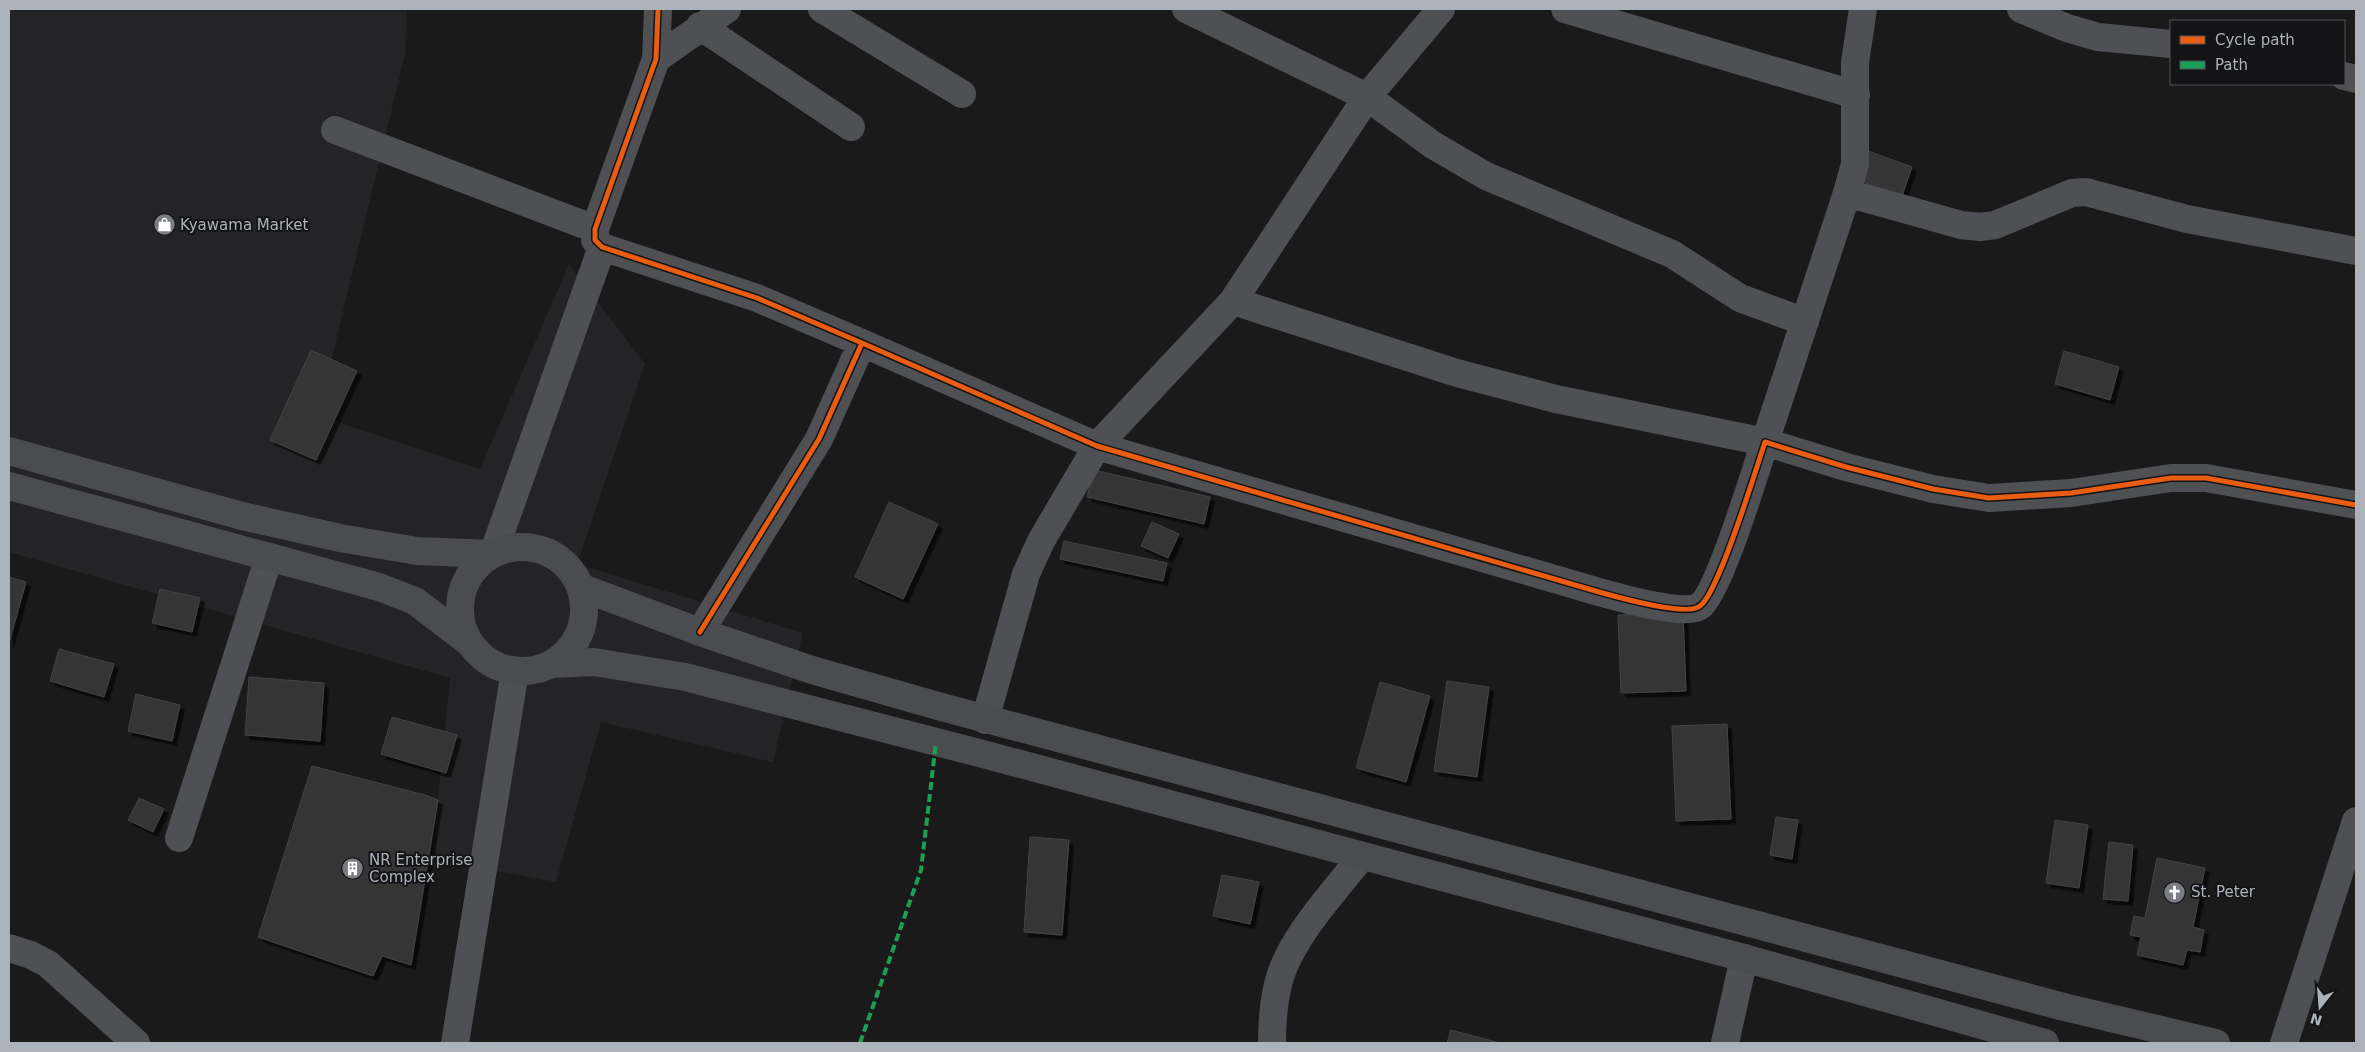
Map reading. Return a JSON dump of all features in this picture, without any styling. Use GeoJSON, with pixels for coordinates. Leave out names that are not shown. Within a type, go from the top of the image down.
{"type":"FeatureCollection","features":[{"type":"Feature","properties":{"kind":"highway"},"geometry":{"type":"LineString","coordinates":[[9,451],[242,516],[340,538],[417,551],[493,554],[518,547],[544,551],[566,565],[580,587],[585,610],[580,630],[572,647],[552,664]]}},
{"type":"Feature","properties":{"kind":"highway"},"geometry":{"type":"LineString","coordinates":[[9,486],[378,587],[415,601],[470,643]]}},
{"type":"Feature","properties":{"kind":"highway"},"geometry":{"type":"LineString","coordinates":[[493,554],[473,570],[462,593],[460,619],[476,652],[494,664],[515,671],[540,668],[552,664],[594,662],[685,677],[983,754],[1744,958],[2045,1043]]}},
{"type":"Feature","properties":{"kind":"highway"},"geometry":{"type":"LineString","coordinates":[[580,587],[700,632],[812,670],[985,720],[1390,825],[2064,1007],[2216,1043]]}},
{"type":"Feature","properties":{"kind":"street"},"geometry":{"type":"LineString","coordinates":[[493,554],[656,59],[658,9]]}},
{"type":"Feature","properties":{"kind":"street"},"geometry":{"type":"LineString","coordinates":[[656,59],[700,26],[727,9]]}},
{"type":"Feature","properties":{"kind":"street"},"geometry":{"type":"LineString","coordinates":[[822,9],[962,94]]}},
{"type":"Feature","properties":{"kind":"street"},"geometry":{"type":"LineString","coordinates":[[1186,9],[1367,97],[1433,145],[1486,176],[1672,254],[1740,298],[1804,322]]}},
{"type":"Feature","properties":{"kind":"street"},"geometry":{"type":"LineString","coordinates":[[985,720],[1026,574],[1041,541],[1097,446],[1233,300],[1367,97],[1441,9]]}},
{"type":"Feature","properties":{"kind":"street"},"geometry":{"type":"LineString","coordinates":[[1566,9],[1856,96]]}},
{"type":"Feature","properties":{"kind":"street"},"geometry":{"type":"LineString","coordinates":[[335,130],[598,238],[757,298],[1097,446],[1599,592],[1648,604],[1691,609],[1700,606],[1704,601],[1719,571],[1765,442],[1847,193],[1855,164],[1855,62],[1863,9]]}},
{"type":"Feature","properties":{"kind":"street"},"geometry":{"type":"LineString","coordinates":[[2021,9],[2066,28],[2098,37],[2170,44]]}},
{"type":"Feature","properties":{"kind":"street"},"geometry":{"type":"LineString","coordinates":[[700,26],[851,127]]}},
{"type":"Feature","properties":{"kind":"street"},"geometry":{"type":"LineString","coordinates":[[1847,193],[1961,224],[1980,227],[1995,225],[2072,193],[2086,192],[2187,219],[2356,251]]}},
{"type":"Feature","properties":{"kind":"street"},"geometry":{"type":"LineString","coordinates":[[1233,300],[1466,376],[1556,399],[1765,442],[1933,489],[1989,498],[2071,493],[2172,478],[2206,478],[2356,505]]}},
{"type":"Feature","properties":{"kind":"street"},"geometry":{"type":"LineString","coordinates":[[700,632],[819,439],[862,343]]}},
{"type":"Feature","properties":{"kind":"street"},"geometry":{"type":"LineString","coordinates":[[179,838],[269,557]]}},
{"type":"Feature","properties":{"kind":"street"},"geometry":{"type":"LineString","coordinates":[[455,1043],[515,671]]}},
{"type":"Feature","properties":{"kind":"street"},"geometry":{"type":"LineString","coordinates":[[2284,1043],[2356,821]]}},
{"type":"Feature","properties":{"kind":"street"},"geometry":{"type":"LineString","coordinates":[[1272,1043],[1275,1006],[1281,974],[1296,943],[1362,856]]}},
{"type":"Feature","properties":{"kind":"street"},"geometry":{"type":"LineString","coordinates":[[9,948],[31,955],[48,964],[136,1043]]}},
{"type":"Feature","properties":{"kind":"street"},"geometry":{"type":"LineString","coordinates":[[1725,1043],[1744,958]]}},
{"type":"Feature","properties":{"kind":"shaded area"},"geometry":{"type":"Polygon","coordinates":[[[9,9],[407,9],[405,54],[318,416],[480,469],[569,264],[645,364],[577,564],[803,633],[773,762],[601,722],[556,882],[432,859],[450,678],[9,552],[9,9]]]}},
{"type":"Feature","properties":{"kind":"building"},"geometry":{"type":"Polygon","coordinates":[[[1868,151],[1912,167],[1902,196],[1857,180],[1868,151]]]}},
{"type":"Feature","properties":{"kind":"building"},"geometry":{"type":"Polygon","coordinates":[[[311,350],[357,371],[316,460],[270,440],[311,350]]]}},
{"type":"Feature","properties":{"kind":"building"},"geometry":{"type":"Polygon","coordinates":[[[2064,351],[2119,367],[2110,400],[2055,384],[2064,351]]]}},
{"type":"Feature","properties":{"kind":"building"},"geometry":{"type":"Polygon","coordinates":[[[1094,470],[1210,497],[1204,524],[1087,497],[1094,470]]]}},
{"type":"Feature","properties":{"kind":"building"},"geometry":{"type":"Polygon","coordinates":[[[889,502],[938,524],[903,599],[855,577],[889,502]]]}},
{"type":"Feature","properties":{"kind":"building"},"geometry":{"type":"Polygon","coordinates":[[[1152,522],[1179,534],[1168,558],[1141,546],[1152,522]]]}},
{"type":"Feature","properties":{"kind":"building"},"geometry":{"type":"Polygon","coordinates":[[[1064,541],[1167,563],[1163,581],[1060,559],[1064,541]]]}},
{"type":"Feature","properties":{"kind":"building"},"geometry":{"type":"Polygon","coordinates":[[[9,577],[26,582],[9,643],[9,577]]]}},
{"type":"Feature","properties":{"kind":"building"},"geometry":{"type":"Polygon","coordinates":[[[160,589],[200,598],[192,632],[152,623],[160,589]]]}},
{"type":"Feature","properties":{"kind":"building"},"geometry":{"type":"Polygon","coordinates":[[[1683,612],[1686,691],[1621,693],[1618,615],[1683,612]]]}},
{"type":"Feature","properties":{"kind":"building"},"geometry":{"type":"Polygon","coordinates":[[[59,649],[114,664],[104,697],[50,681],[59,649]]]}},
{"type":"Feature","properties":{"kind":"building"},"geometry":{"type":"Polygon","coordinates":[[[249,677],[324,683],[320,741],[245,735],[249,677]]]}},
{"type":"Feature","properties":{"kind":"building"},"geometry":{"type":"Polygon","coordinates":[[[1447,681],[1489,687],[1477,777],[1434,771],[1447,681]]]}},
{"type":"Feature","properties":{"kind":"building"},"geometry":{"type":"Polygon","coordinates":[[[1380,682],[1430,696],[1406,782],[1356,768],[1380,682]]]}},
{"type":"Feature","properties":{"kind":"building"},"geometry":{"type":"Polygon","coordinates":[[[136,694],[180,705],[172,741],[128,731],[136,694]]]}},
{"type":"Feature","properties":{"kind":"building"},"geometry":{"type":"Polygon","coordinates":[[[392,717],[457,735],[446,773],[381,754],[392,717]]]}},
{"type":"Feature","properties":{"kind":"building"},"geometry":{"type":"Polygon","coordinates":[[[1727,724],[1731,819],[1676,821],[1672,726],[1727,724]]]}},
{"type":"Feature","properties":{"kind":"building","name":"NR Enterprise Complex"},"geometry":{"type":"Polygon","coordinates":[[[312,766],[438,800],[411,965],[382,956],[373,976],[258,937],[312,766]]]}},
{"type":"Feature","properties":{"kind":"building"},"geometry":{"type":"Polygon","coordinates":[[[139,798],[164,809],[153,832],[128,820],[139,798]]]}},
{"type":"Feature","properties":{"kind":"building"},"geometry":{"type":"Polygon","coordinates":[[[1776,817],[1798,820],[1792,859],[1770,855],[1776,817]]]}},
{"type":"Feature","properties":{"kind":"building"},"geometry":{"type":"Polygon","coordinates":[[[2055,820],[2088,825],[2079,888],[2046,883],[2055,820]]]}},
{"type":"Feature","properties":{"kind":"building"},"geometry":{"type":"Polygon","coordinates":[[[1030,837],[1069,840],[1062,935],[1024,932],[1030,837]]]}},
{"type":"Feature","properties":{"kind":"building"},"geometry":{"type":"Polygon","coordinates":[[[2109,842],[2133,845],[2128,901],[2103,899],[2109,842]]]}},
{"type":"Feature","properties":{"kind":"building","name":"St. Peter"},"geometry":{"type":"Polygon","coordinates":[[[2157,858],[2205,868],[2193,927],[2204,930],[2200,952],[2187,950],[2183,965],[2137,955],[2141,937],[2130,935],[2134,916],[2145,918],[2157,858]]]}},
{"type":"Feature","properties":{"kind":"building"},"geometry":{"type":"Polygon","coordinates":[[[1222,875],[1259,882],[1250,924],[1213,916],[1222,875]]]}},
{"type":"Feature","properties":{"kind":"building"},"geometry":{"type":"Polygon","coordinates":[[[1451,1030],[1500,1043],[1447,1043],[1451,1030]]]}},
{"type":"Feature","properties":{"kind":"marked path"},"geometry":{"type":"LineString","coordinates":[[860,1043],[921,870],[936,742]]}},
{"type":"Feature","properties":{"kind":"cycle path"},"geometry":{"type":"LineString","coordinates":[[658,9],[656,59],[595,229],[595,240],[602,247],[757,298],[862,343],[819,439],[700,632]]}},
{"type":"Feature","properties":{"kind":"cycle path"},"geometry":{"type":"LineString","coordinates":[[862,343],[1097,446],[1599,592],[1667,608],[1692,609],[1700,606],[1708,596],[1727,555],[1765,442],[1846,467],[1933,489],[1989,498],[2071,493],[2171,478],[2206,478],[2356,505]]}},
{"type":"Feature","properties":{"kind":"place","name":"Kyawama Market"},"geometry":{"type":"Point","coordinates":[164,225]}},
{"type":"Feature","properties":{"kind":"place","name":"NR Enterprise Complex"},"geometry":{"type":"Point","coordinates":[353,869]}},
{"type":"Feature","properties":{"kind":"place","name":"St. Peter"},"geometry":{"type":"Point","coordinates":[2175,892]}}]}
